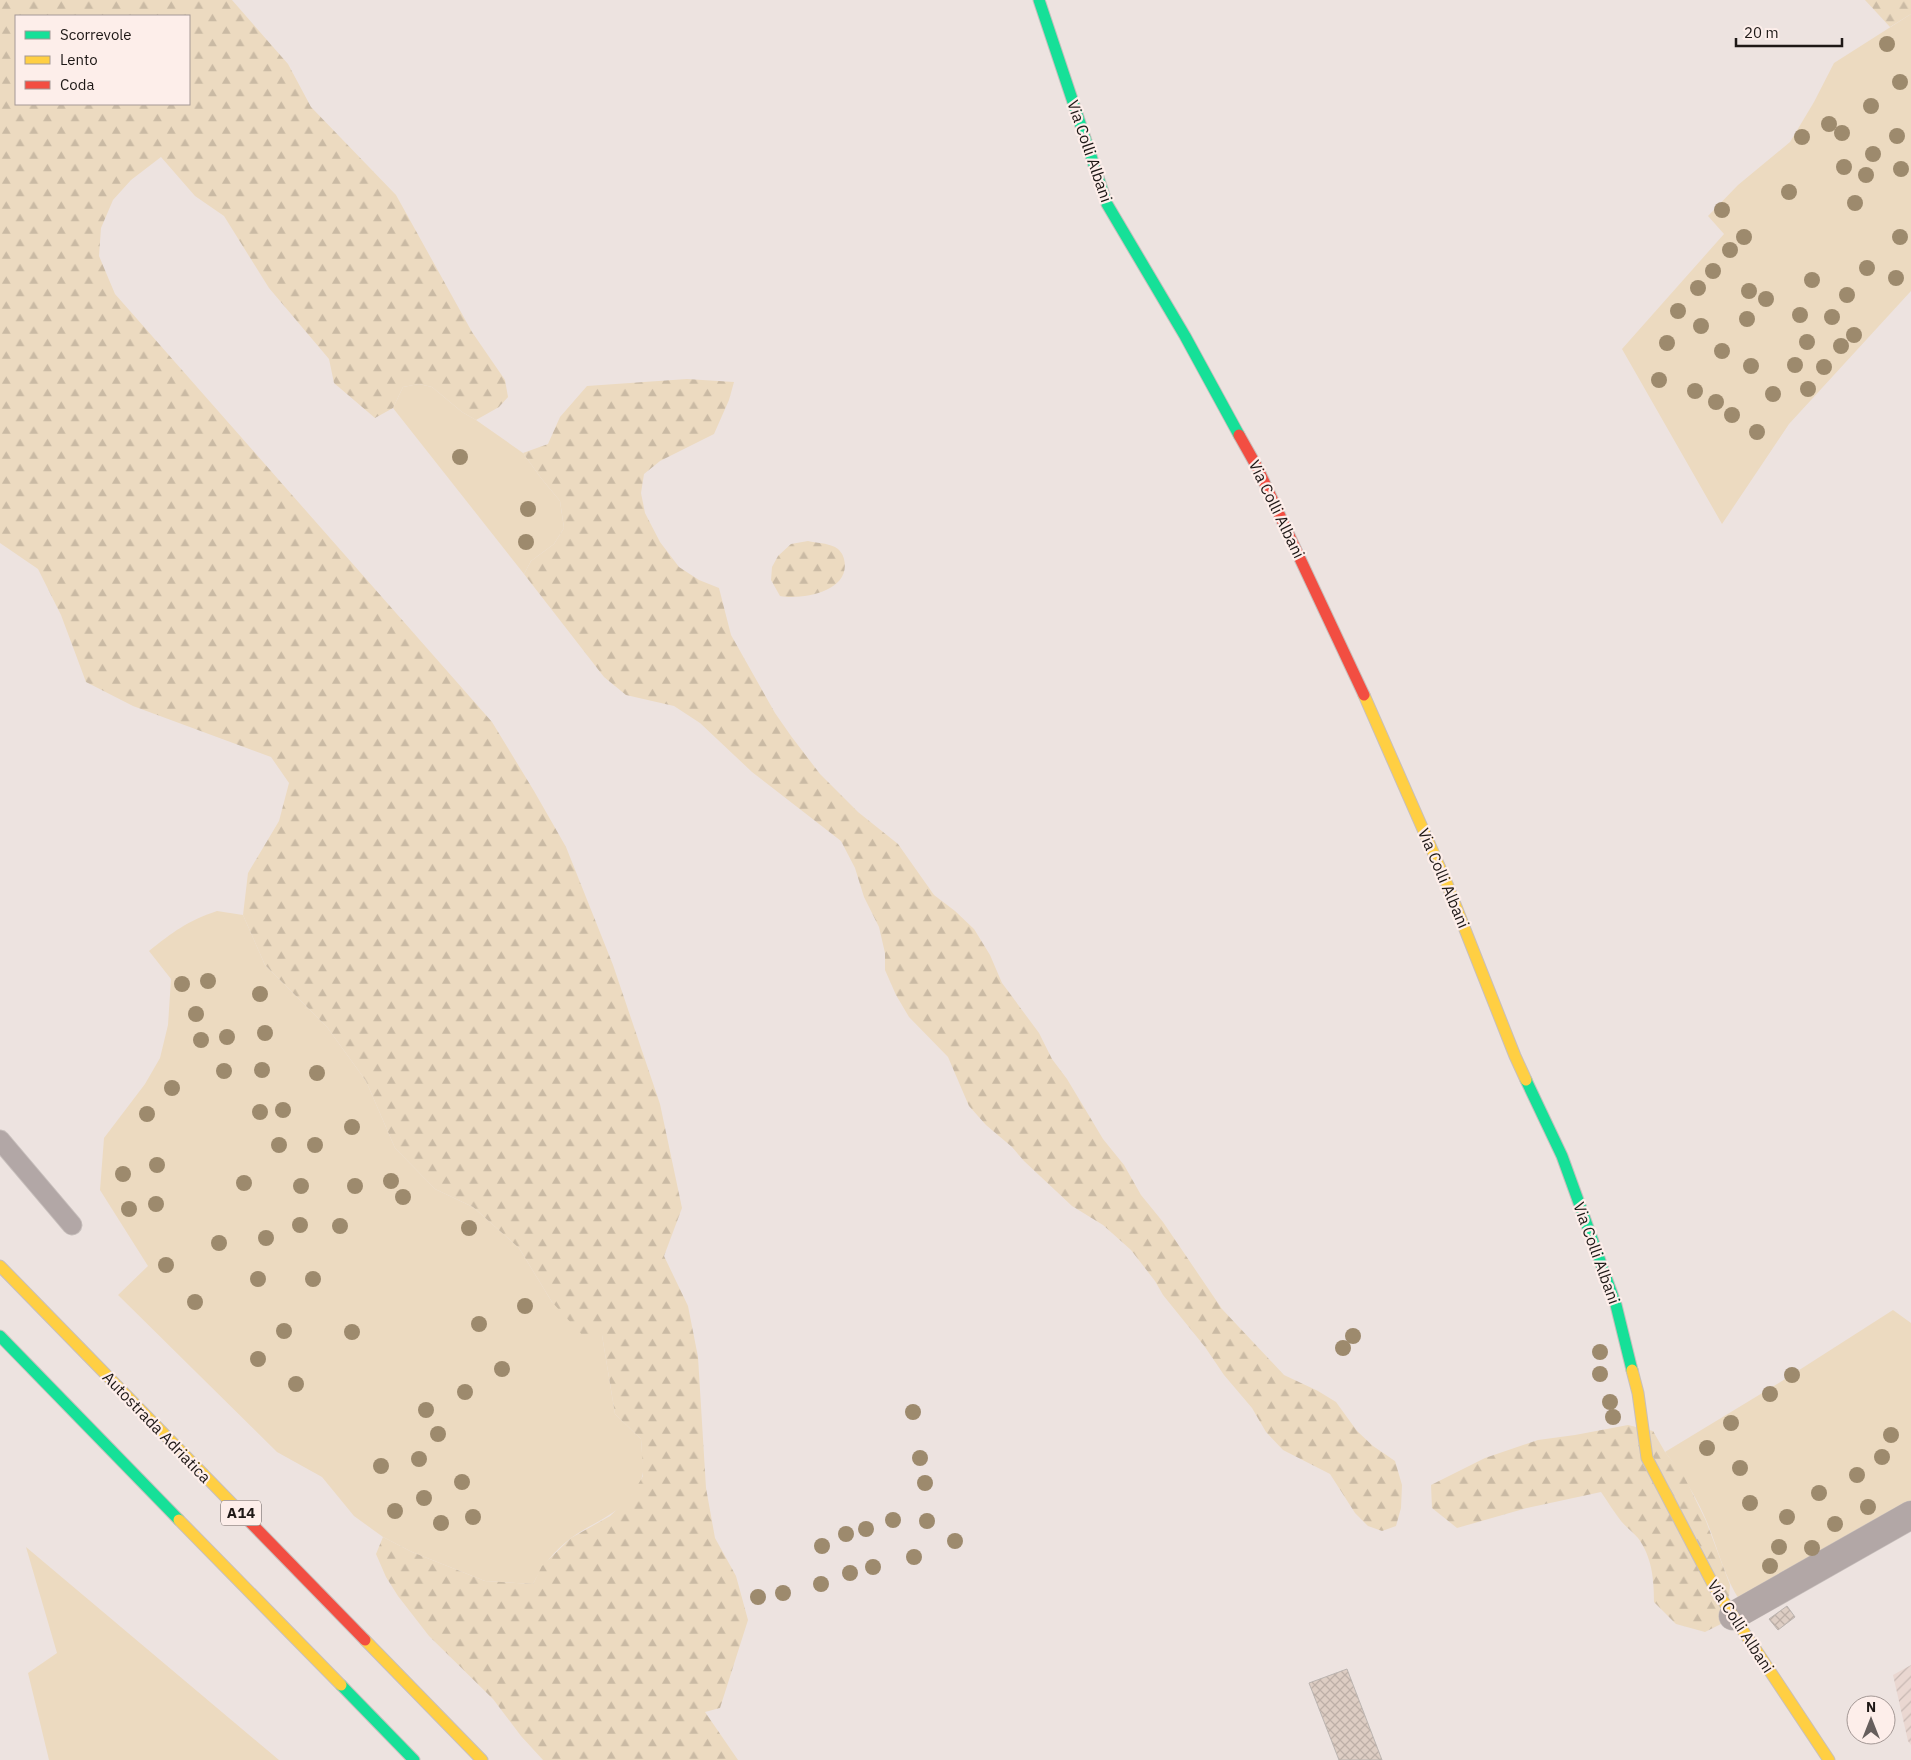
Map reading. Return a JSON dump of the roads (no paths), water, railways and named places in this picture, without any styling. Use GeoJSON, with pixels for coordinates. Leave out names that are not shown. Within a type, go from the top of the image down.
{"type":"FeatureCollection","features":[{"type":"Feature","properties":{"kind":"main road","name":"Via Colli Albani"},"geometry":{"type":"LineString","coordinates":[[1039,0],[1107,204],[1185,336],[1257,467],[1352,668],[1447,884],[1515,1056],[1562,1156],[1616,1305],[1638,1393],[1647,1458],[1716,1590],[1829,1760]]}},
{"type":"Feature","properties":{"kind":"main road","name":"Autostrada Adriatica"},"geometry":{"type":"LineString","coordinates":[[0,1266],[482,1760]]}},
{"type":"Feature","properties":{"kind":"main road"},"geometry":{"type":"LineString","coordinates":[[0,1336],[414,1760]]}},
{"type":"Feature","properties":{"kind":"street"},"geometry":{"type":"LineString","coordinates":[[1734,1616],[1911,1514]]}},
{"type":"Feature","properties":{"kind":"lane"},"geometry":{"type":"LineString","coordinates":[[0,1140],[72,1225]]}}]}
